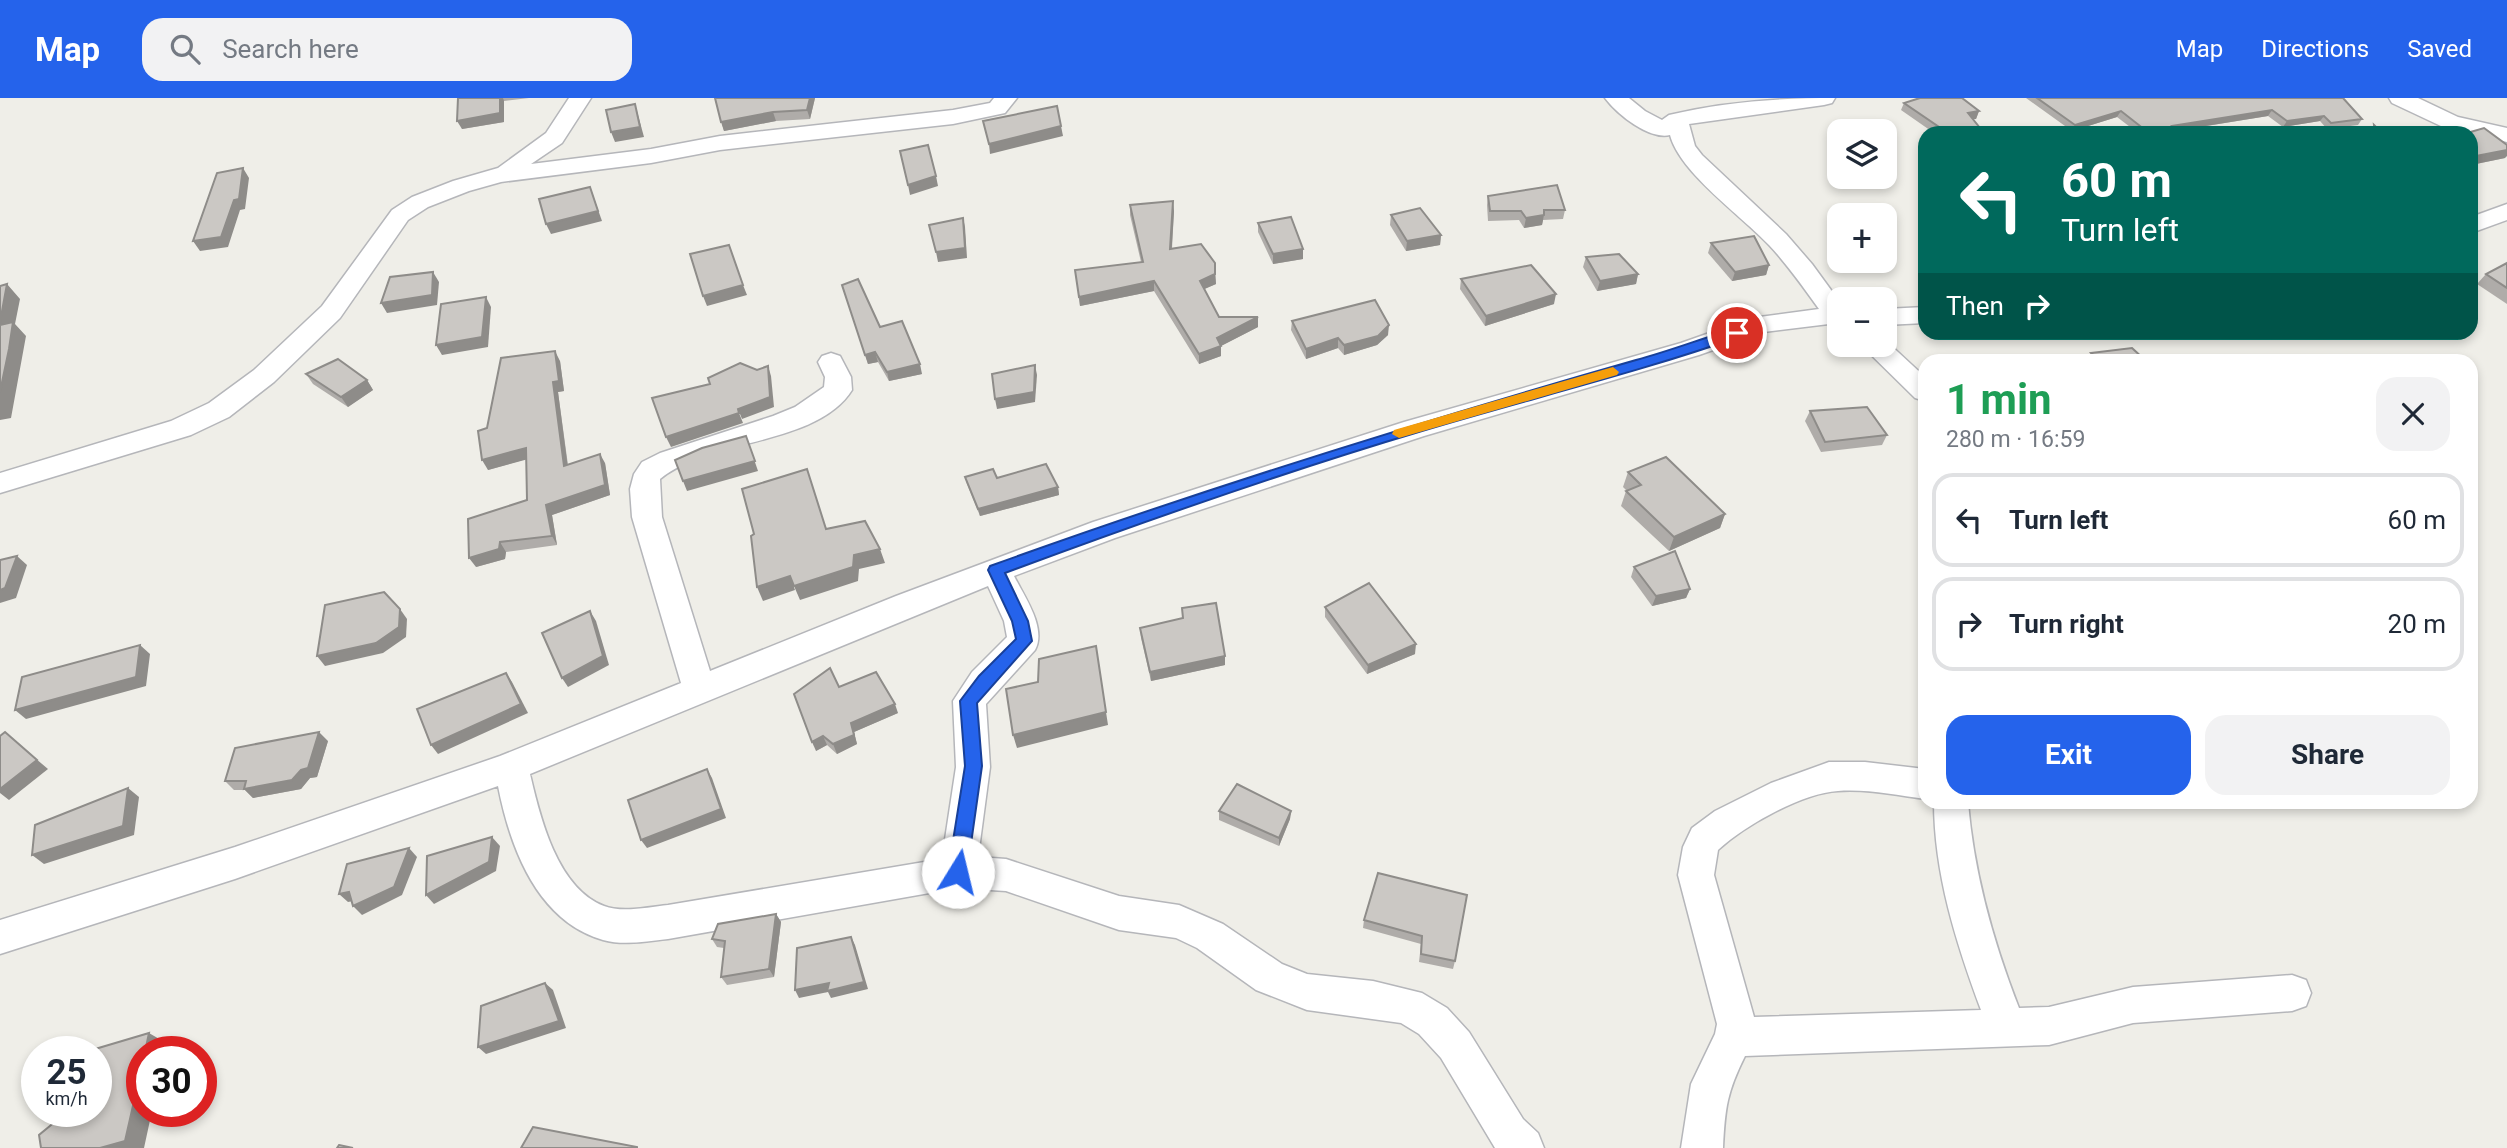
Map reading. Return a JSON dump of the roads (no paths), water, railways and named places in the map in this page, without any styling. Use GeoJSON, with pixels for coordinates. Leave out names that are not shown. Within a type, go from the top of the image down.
{"type":"FeatureCollection","features":[{"type":"Feature","properties":{"kind":"street"},"geometry":{"type":"LineString","coordinates":[[499,175],[554,138],[580,98]]}},
{"type":"Feature","properties":{"kind":"street"},"geometry":{"type":"LineString","coordinates":[[0,483],[181,428],[219,410],[264,376],[331,312],[383,234],[400,215],[420,202],[461,186],[499,175],[652,156],[720,143],[953,117],[997,108],[1006,98]]}},
{"type":"Feature","properties":{"kind":"street"},"geometry":{"type":"LineString","coordinates":[[1616,98],[1637,116],[1670,125],[1728,110],[1824,98]]}},
{"type":"Feature","properties":{"kind":"street"},"geometry":{"type":"LineString","coordinates":[[2400,98],[2451,122],[2468,126]]}},
{"type":"Feature","properties":{"kind":"street"},"geometry":{"type":"LineString","coordinates":[[1670,125],[1700,167],[1755,216],[1803,269],[1827,302]]}},
{"type":"Feature","properties":{"kind":"street"},"geometry":{"type":"LineString","coordinates":[[2478,128],[2507,135]]}},
{"type":"Feature","properties":{"kind":"street"},"geometry":{"type":"LineString","coordinates":[[2478,223],[2507,211]]}},
{"type":"Feature","properties":{"kind":"street"},"geometry":{"type":"LineString","coordinates":[[1897,316],[1918,315]]}},
{"type":"Feature","properties":{"kind":"street"},"geometry":{"type":"LineString","coordinates":[[0,937],[235,863],[511,767],[996,570],[1104,530],[1414,429],[1690,349],[1761,324],[1827,317]]}},
{"type":"Feature","properties":{"kind":"street"},"geometry":{"type":"LineString","coordinates":[[1887,357],[1918,386]]}},
{"type":"Feature","properties":{"kind":"street"},"geometry":{"type":"LineString","coordinates":[[699,690],[647,517],[644,492],[646,476],[679,456],[806,413],[828,402],[838,390],[838,377],[831,362]]}},
{"type":"Feature","properties":{"kind":"street"},"geometry":{"type":"LineString","coordinates":[[958,872],[973,766],[969,701],[984,681],[1024,641],[1020,621],[996,570]]}},
{"type":"Feature","properties":{"kind":"street"},"geometry":{"type":"LineString","coordinates":[[511,767],[530,840],[553,883],[582,914],[604,923],[632,925],[668,922],[958,872],[1006,875],[1119,913],[1179,922],[1210,936],[1269,977],[1307,992],[1373,999],[1408,1006],[1433,1021],[1455,1045],[1509,1133],[1523,1148]]}},
{"type":"Feature","properties":{"kind":"street"},"geometry":{"type":"LineString","coordinates":[[1702,1148],[1706,1101],[1715,1072],[1735,1037],[1736,1024],[1696,875],[1699,851],[1705,839],[1722,826],[1809,782],[1830,777],[1859,777],[1918,783]]}},
{"type":"Feature","properties":{"kind":"street"},"geometry":{"type":"LineString","coordinates":[[1952,809],[1956,866],[1984,966],[2007,1028]]}},
{"type":"Feature","properties":{"kind":"street"},"geometry":{"type":"LineString","coordinates":[[1735,1037],[2049,1026],[2133,1004],[2292,993]]}}]}
